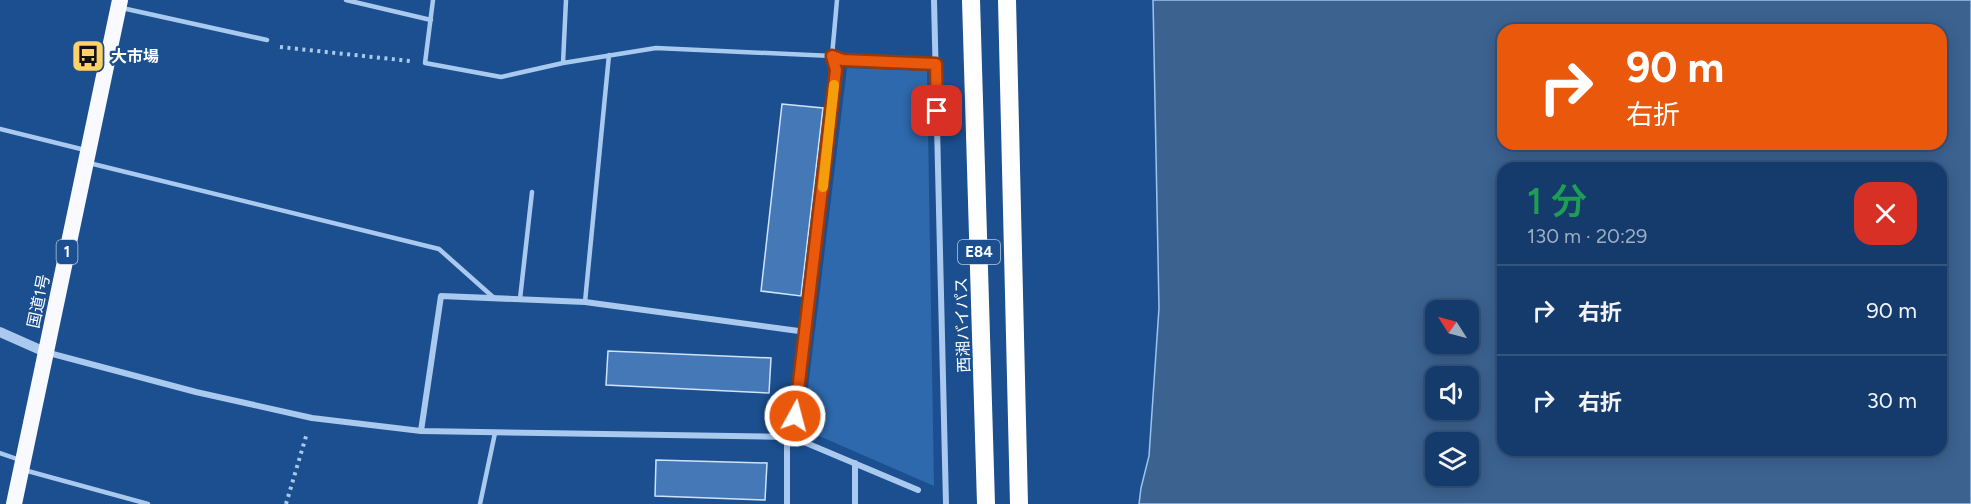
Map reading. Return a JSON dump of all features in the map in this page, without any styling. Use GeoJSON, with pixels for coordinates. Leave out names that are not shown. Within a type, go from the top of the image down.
{"type":"FeatureCollection","features":[{"type":"Feature","properties":{"kind":"highway","name":"西湘バイパス"},"geometry":{"type":"LineString","coordinates":[[971,0],[986,504]]}},
{"type":"Feature","properties":{"kind":"highway","name":"E84"},"geometry":{"type":"LineString","coordinates":[[1007,0],[1019,504]]}},
{"type":"Feature","properties":{"kind":"highway","name":"国道1号"},"geometry":{"type":"LineString","coordinates":[[14,504],[120,4]]}},
{"type":"Feature","properties":{"kind":"street"},"geometry":{"type":"LineString","coordinates":[[934,0],[946,504]]}},
{"type":"Feature","properties":{"kind":"street"},"geometry":{"type":"LineString","coordinates":[[421,430],[441,296],[585,302],[806,332]]}},
{"type":"Feature","properties":{"kind":"street"},"geometry":{"type":"LineString","coordinates":[[0,332],[45,352],[196,392],[312,418],[421,430],[495,433],[789,437],[918,490]]}},
{"type":"Feature","properties":{"kind":"street"},"geometry":{"type":"LineString","coordinates":[[787,504],[789,437]]}},
{"type":"Feature","properties":{"kind":"street"},"geometry":{"type":"LineString","coordinates":[[855,463],[855,504]]}},
{"type":"Feature","properties":{"kind":"lane"},"geometry":{"type":"LineString","coordinates":[[346,0],[430,20]]}},
{"type":"Feature","properties":{"kind":"lane"},"geometry":{"type":"LineString","coordinates":[[433,0],[425,63],[501,77],[563,63],[656,48],[832,56],[843,60],[936,64]]}},
{"type":"Feature","properties":{"kind":"lane"},"geometry":{"type":"LineString","coordinates":[[563,63],[566,0]]}},
{"type":"Feature","properties":{"kind":"lane"},"geometry":{"type":"LineString","coordinates":[[789,437],[806,332],[836,70],[832,56],[837,0]]}},
{"type":"Feature","properties":{"kind":"lane"},"geometry":{"type":"LineString","coordinates":[[120,4],[267,40]]}},
{"type":"Feature","properties":{"kind":"lane"},"geometry":{"type":"LineString","coordinates":[[585,302],[609,55]]}},
{"type":"Feature","properties":{"kind":"lane"},"geometry":{"type":"LineString","coordinates":[[0,129],[88,157],[439,249],[493,297]]}},
{"type":"Feature","properties":{"kind":"lane"},"geometry":{"type":"LineString","coordinates":[[520,299],[532,192]]}},
{"type":"Feature","properties":{"kind":"lane"},"geometry":{"type":"LineString","coordinates":[[480,504],[495,433]]}},
{"type":"Feature","properties":{"kind":"lane"},"geometry":{"type":"LineString","coordinates":[[0,453],[23,466],[148,504]]}},
{"type":"Feature","properties":{"kind":"path"},"geometry":{"type":"LineString","coordinates":[[267,40],[275,47],[425,63]]}},
{"type":"Feature","properties":{"kind":"path"},"geometry":{"type":"LineString","coordinates":[[286,504],[312,418]]}},
{"type":"Feature","properties":{"kind":"shaded area"},"geometry":{"type":"Polygon","coordinates":[[[1153,0],[1971,0],[1971,504],[1139,504],[1149,456],[1159,308],[1153,0]]]}},
{"type":"Feature","properties":{"kind":"shaded area"},"geometry":{"type":"Polygon","coordinates":[[[847,68],[927,71],[934,486],[803,429],[847,68]]]}},
{"type":"Feature","properties":{"kind":"building"},"geometry":{"type":"Polygon","coordinates":[[[782,104],[823,108],[801,296],[761,291],[782,104]]]}},
{"type":"Feature","properties":{"kind":"building"},"geometry":{"type":"Polygon","coordinates":[[[608,351],[771,358],[769,393],[606,385],[608,351]]]}},
{"type":"Feature","properties":{"kind":"building"},"geometry":{"type":"Polygon","coordinates":[[[656,460],[767,463],[765,500],[655,496],[656,460]]]}},
{"type":"Feature","properties":{"kind":"slow traffic"},"geometry":{"type":"LineString","coordinates":[[823,187],[834,85]]}},
{"type":"Feature","properties":{"kind":"place","name":"大市場"},"geometry":{"type":"Point","coordinates":[88,56]}},
{"type":"Feature","properties":{"kind":"route"},"geometry":{"type":"LineString","coordinates":[[795,416],[836,70],[832,56],[843,60],[936,64],[937,111]]}}]}
